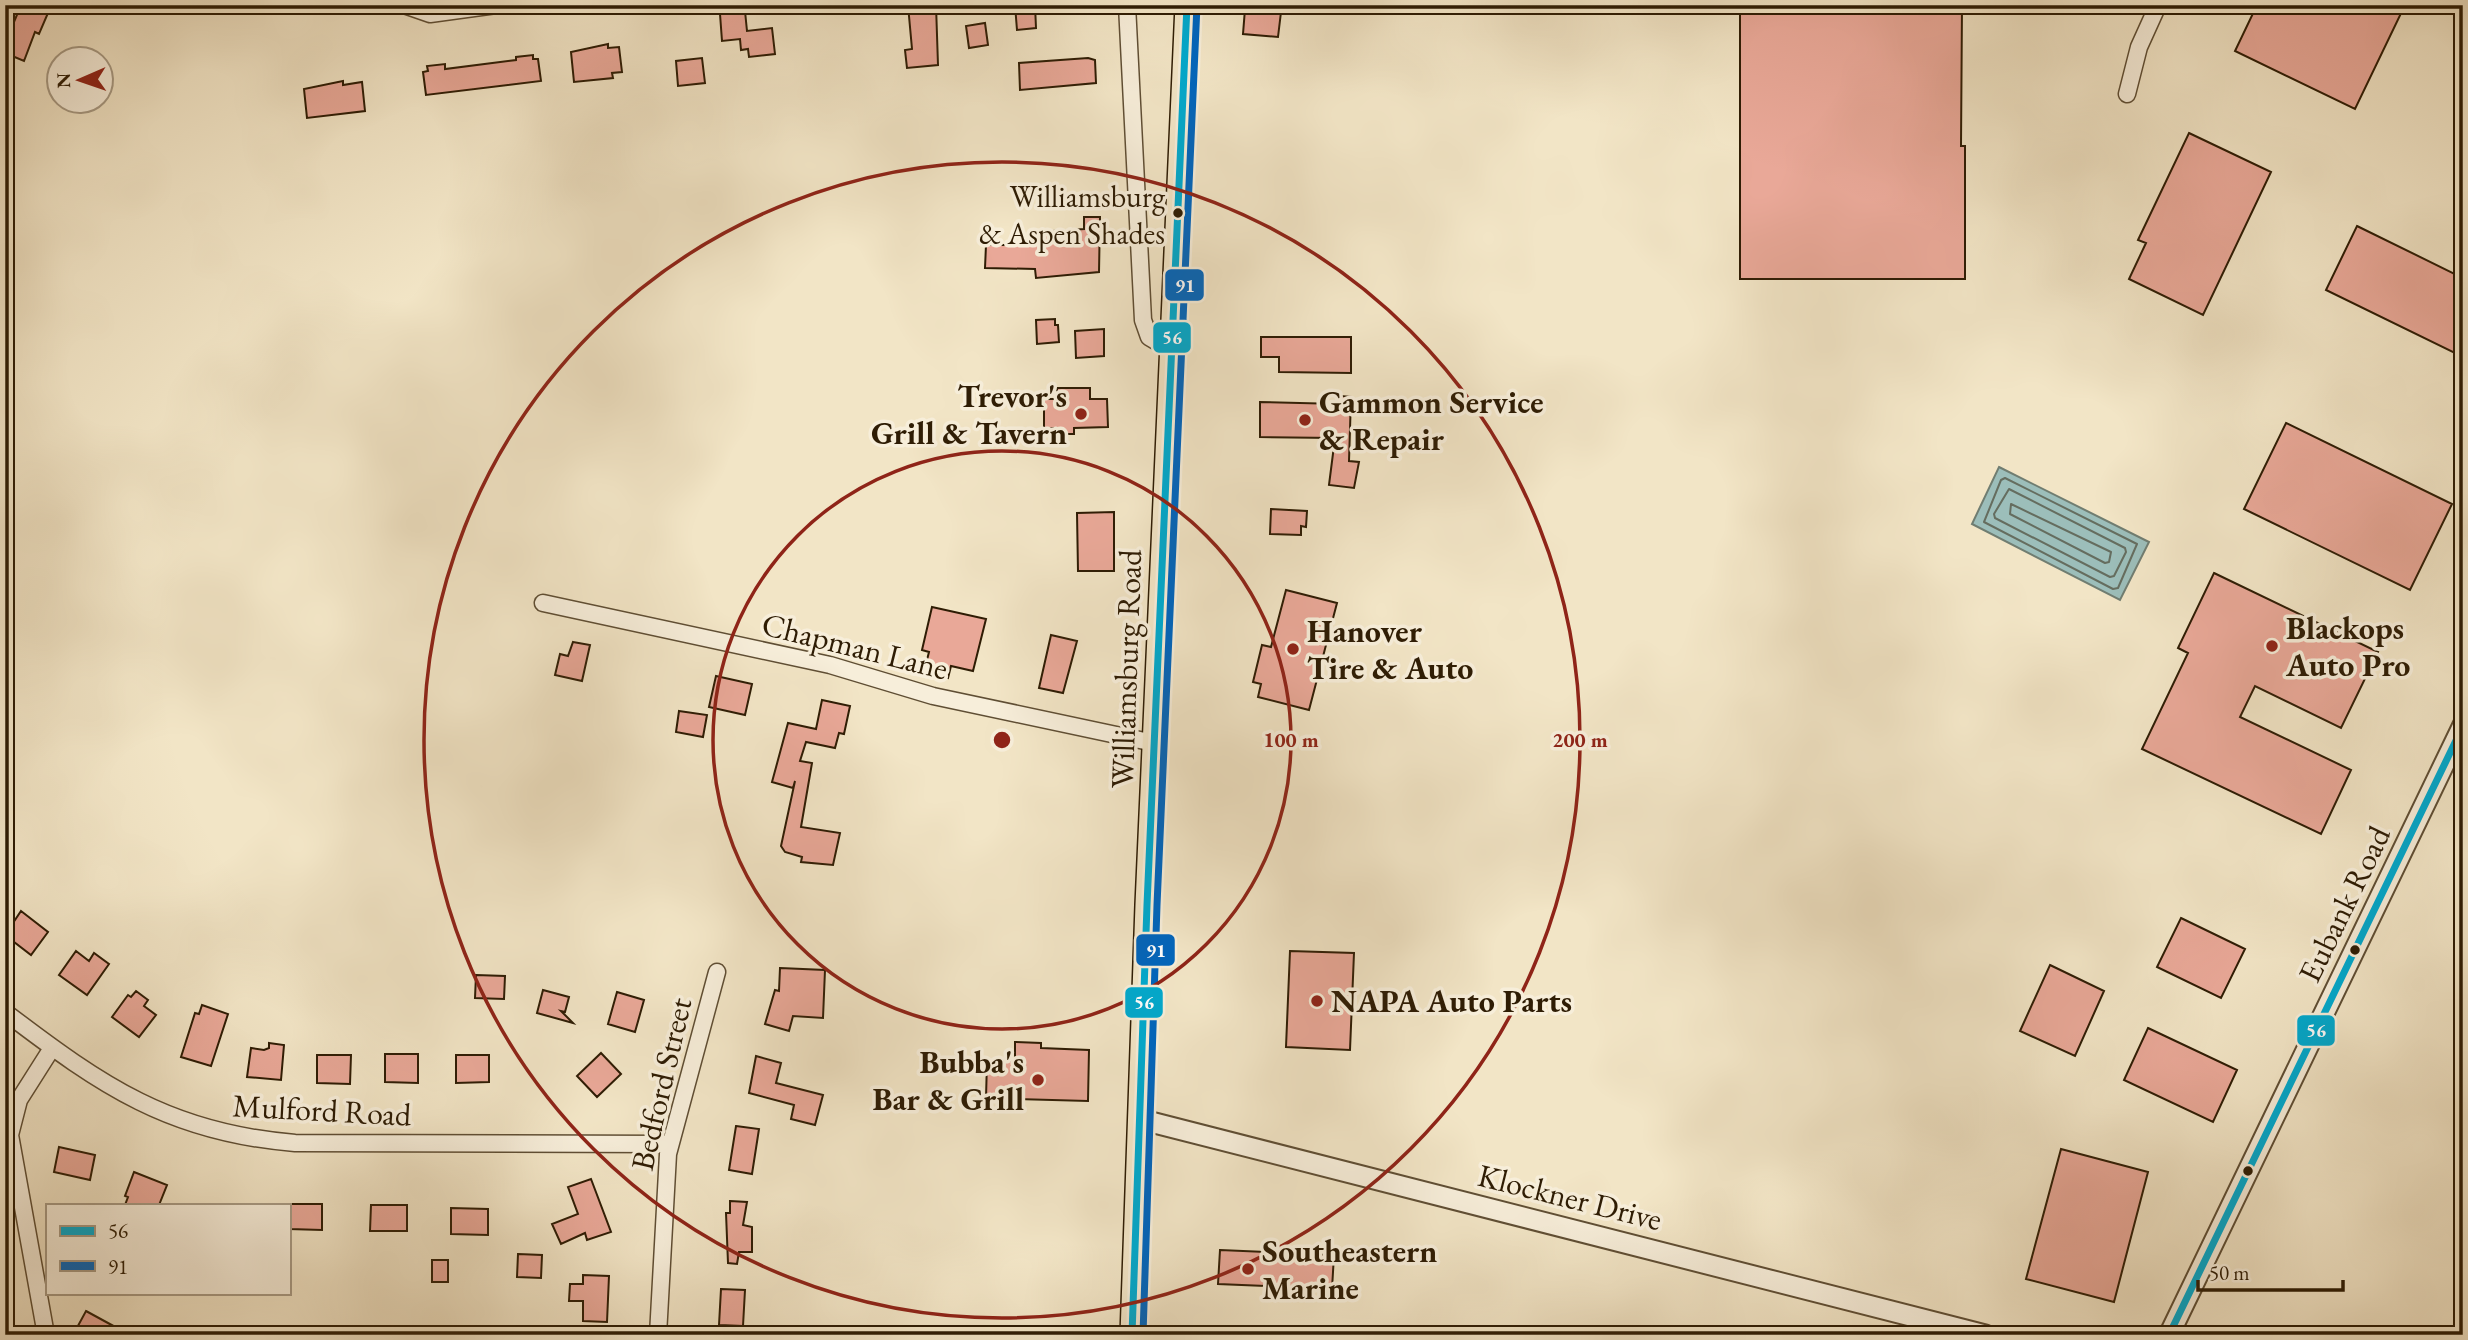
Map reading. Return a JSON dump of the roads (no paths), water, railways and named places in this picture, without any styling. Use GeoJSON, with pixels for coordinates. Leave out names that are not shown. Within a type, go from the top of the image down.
{"type":"FeatureCollection","features":[{"type":"Feature","properties":{"kind":"main road","name":"Williamsburg Road"},"geometry":{"type":"LineString","coordinates":[[1132,1335],[1154,743],[1187,5]]}},
{"type":"Feature","properties":{"kind":"street"},"geometry":{"type":"LineString","coordinates":[[404,5],[430,14],[496,5]]}},
{"type":"Feature","properties":{"kind":"street"},"geometry":{"type":"LineString","coordinates":[[1127,5],[1143,320],[1149,337],[1171,350]]}},
{"type":"Feature","properties":{"kind":"street"},"geometry":{"type":"LineString","coordinates":[[2127,94],[2139,47],[2158,5]]}},
{"type":"Feature","properties":{"kind":"street","name":"Chapman Lane"},"geometry":{"type":"LineString","coordinates":[[543,603],[830,665],[933,696],[1154,743]]}},
{"type":"Feature","properties":{"kind":"street","name":"Eubank Road"},"geometry":{"type":"LineString","coordinates":[[2169,1335],[2463,725]]}},
{"type":"Feature","properties":{"kind":"street","name":"Bedford Street"},"geometry":{"type":"LineString","coordinates":[[658,1335],[669,1144],[717,972]]}},
{"type":"Feature","properties":{"kind":"street","name":"Mulford Road"},"geometry":{"type":"LineString","coordinates":[[5,1012],[118,1093],[155,1111],[221,1133],[253,1140],[308,1143],[669,1144]]}},
{"type":"Feature","properties":{"kind":"street"},"geometry":{"type":"LineString","coordinates":[[46,1335],[10,1135],[19,1100],[52,1048]]}},
{"type":"Feature","properties":{"kind":"street","name":"Klockner Drive"},"geometry":{"type":"LineString","coordinates":[[1139,1119],[1984,1335]]}},
{"type":"Feature","properties":{"kind":"water"},"geometry":{"type":"Polygon","coordinates":[[[1999,467],[2149,542],[2120,600],[1972,524],[1999,467]]]}},
{"type":"Feature","properties":{"kind":"place","name":"Williamsburg & Aspen Shades"},"geometry":{"type":"Point","coordinates":[1178,213]}},
{"type":"Feature","properties":{"kind":"place","name":"Trevor's Grill & Tavern"},"geometry":{"type":"Point","coordinates":[1081,414]}},
{"type":"Feature","properties":{"kind":"place","name":"Gammon Service & Repair"},"geometry":{"type":"Point","coordinates":[1305,420]}},
{"type":"Feature","properties":{"kind":"place","name":"Blackops Auto Pro"},"geometry":{"type":"Point","coordinates":[2272,646]}},
{"type":"Feature","properties":{"kind":"place","name":"Hanover Tire & Auto"},"geometry":{"type":"Point","coordinates":[1293,649]}},
{"type":"Feature","properties":{"kind":"place","name":"NAPA Auto Parts"},"geometry":{"type":"Point","coordinates":[1317,1001]}},
{"type":"Feature","properties":{"kind":"place","name":"Bubba's Bar & Grill"},"geometry":{"type":"Point","coordinates":[1038,1080]}},
{"type":"Feature","properties":{"kind":"place","name":"Southeastern Marine"},"geometry":{"type":"Point","coordinates":[1248,1269]}}]}
